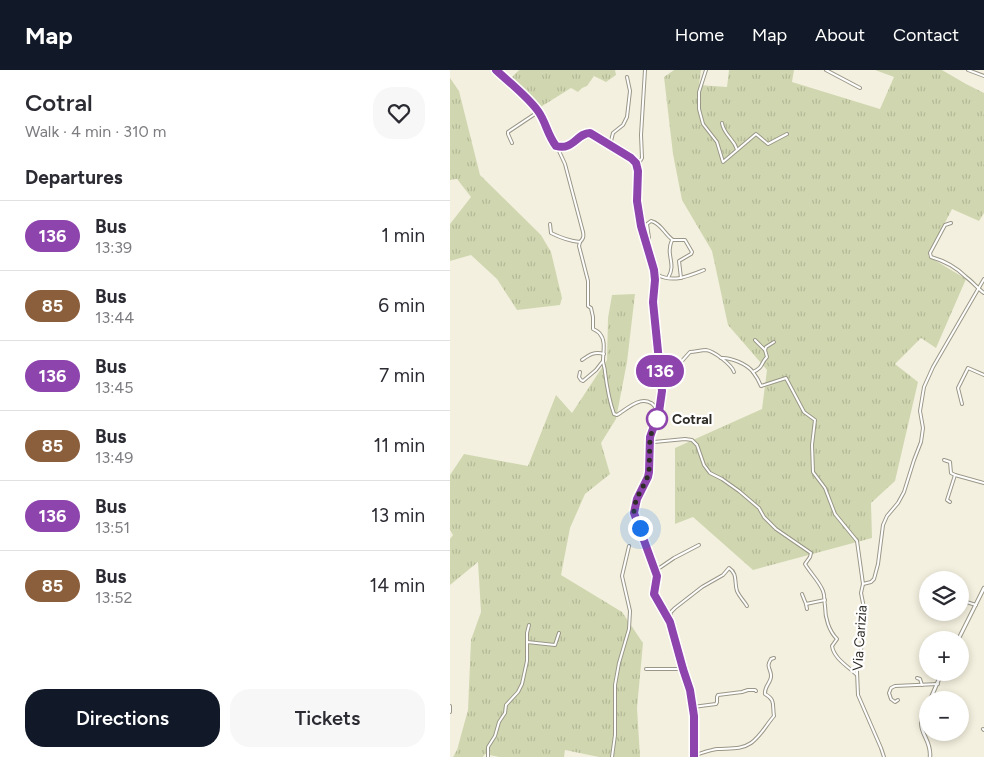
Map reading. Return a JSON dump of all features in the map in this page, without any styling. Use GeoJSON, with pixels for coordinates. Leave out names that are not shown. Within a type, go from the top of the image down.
{"type":"FeatureCollection","features":[{"type":"Feature","properties":{"kind":"main road"},"geometry":{"type":"LineString","coordinates":[[496,70],[538,112],[555,144],[560,147],[572,144],[588,132],[631,158],[637,166],[637,201],[641,226],[655,280],[653,302],[662,391],[659,412],[650,437],[648,477],[637,499],[634,511],[657,578],[654,594],[669,620],[689,686],[693,707],[695,756]]}},
{"type":"Feature","properties":{"kind":"street"},"geometry":{"type":"LineString","coordinates":[[637,166],[642,158],[645,70]]}},
{"type":"Feature","properties":{"kind":"street"},"geometry":{"type":"LineString","coordinates":[[706,70],[699,92],[699,109],[703,124],[716,142],[723,162],[756,134],[768,144],[787,134]]}},
{"type":"Feature","properties":{"kind":"street"},"geometry":{"type":"LineString","coordinates":[[826,70],[860,88]]}},
{"type":"Feature","properties":{"kind":"street"},"geometry":{"type":"LineString","coordinates":[[968,70],[984,76]]}},
{"type":"Feature","properties":{"kind":"street"},"geometry":{"type":"LineString","coordinates":[[610,144],[613,133],[623,125],[627,118],[630,91],[627,76]]}},
{"type":"Feature","properties":{"kind":"street"},"geometry":{"type":"LineString","coordinates":[[512,143],[508,132],[538,112]]}},
{"type":"Feature","properties":{"kind":"street"},"geometry":{"type":"LineString","coordinates":[[722,123],[722,127],[733,141],[737,150]]}},
{"type":"Feature","properties":{"kind":"street"},"geometry":{"type":"LineString","coordinates":[[560,147],[559,151],[565,164],[584,235],[580,242],[588,281],[588,306],[591,308],[593,317],[593,330],[600,334],[603,341],[603,361],[609,400],[614,414],[617,415],[631,406],[644,401],[652,403],[659,412]]}},
{"type":"Feature","properties":{"kind":"street"},"geometry":{"type":"LineString","coordinates":[[646,242],[648,238],[646,224],[651,221],[655,222],[672,240],[685,240],[692,252],[679,262],[681,278]]}},
{"type":"Feature","properties":{"kind":"street"},"geometry":{"type":"LineString","coordinates":[[951,223],[945,225],[930,254],[952,265],[984,294]]}},
{"type":"Feature","properties":{"kind":"street"},"geometry":{"type":"LineString","coordinates":[[550,224],[551,233],[571,242],[580,242]]}},
{"type":"Feature","properties":{"kind":"street"},"geometry":{"type":"LineString","coordinates":[[668,278],[672,266],[669,247],[672,240]]}},
{"type":"Feature","properties":{"kind":"street"},"geometry":{"type":"LineString","coordinates":[[650,259],[653,259],[658,275],[662,277],[681,278],[704,270]]}},
{"type":"Feature","properties":{"kind":"street"},"geometry":{"type":"LineString","coordinates":[[863,584],[874,579],[883,525],[904,492],[921,442],[923,428],[920,411],[924,387],[984,279]]}},
{"type":"Feature","properties":{"kind":"street"},"geometry":{"type":"LineString","coordinates":[[720,358],[734,360],[753,372],[759,370],[767,357],[765,350],[755,340]]}},
{"type":"Feature","properties":{"kind":"street"},"geometry":{"type":"LineString","coordinates":[[765,350],[766,347],[774,342]]}},
{"type":"Feature","properties":{"kind":"street"},"geometry":{"type":"LineString","coordinates":[[662,391],[664,381],[690,352],[706,350],[711,352],[733,368],[734,372]]}},
{"type":"Feature","properties":{"kind":"street"},"geometry":{"type":"LineString","coordinates":[[582,360],[590,354],[604,354]]}},
{"type":"Feature","properties":{"kind":"street"},"geometry":{"type":"LineString","coordinates":[[580,372],[579,377],[583,381],[603,361]]}},
{"type":"Feature","properties":{"kind":"street"},"geometry":{"type":"LineString","coordinates":[[962,404],[958,388],[968,368],[984,375]]}},
{"type":"Feature","properties":{"kind":"street","name":"Via Carizia"},"geometry":{"type":"LineString","coordinates":[[753,372],[761,386],[786,378],[804,412],[816,420],[812,445],[813,472],[825,488],[835,514],[857,541],[864,608],[861,650],[857,664],[858,695],[884,757]]}},
{"type":"Feature","properties":{"kind":"street"},"geometry":{"type":"LineString","coordinates":[[649,446],[653,442],[692,440],[697,444],[704,465],[710,473],[722,479],[758,508],[776,529],[811,552],[805,564],[824,592],[827,622],[837,639],[832,646],[832,651],[857,675]]}},
{"type":"Feature","properties":{"kind":"street"},"geometry":{"type":"LineString","coordinates":[[944,460],[950,462],[951,473],[984,482]]}},
{"type":"Feature","properties":{"kind":"street"},"geometry":{"type":"LineString","coordinates":[[950,502],[947,500],[955,475]]}},
{"type":"Feature","properties":{"kind":"street"},"geometry":{"type":"LineString","coordinates":[[655,571],[674,558],[699,545]]}},
{"type":"Feature","properties":{"kind":"street"},"geometry":{"type":"LineString","coordinates":[[612,757],[615,735],[615,685],[629,629],[630,611],[622,576],[629,546]]}},
{"type":"Feature","properties":{"kind":"street"},"geometry":{"type":"LineString","coordinates":[[669,620],[671,612],[675,608],[729,568],[736,575],[738,591],[747,606]]}},
{"type":"Feature","properties":{"kind":"street"},"geometry":{"type":"LineString","coordinates":[[963,631],[984,588]]}},
{"type":"Feature","properties":{"kind":"street"},"geometry":{"type":"LineString","coordinates":[[802,594],[807,609]]}},
{"type":"Feature","properties":{"kind":"street"},"geometry":{"type":"LineString","coordinates":[[806,604],[825,600]]}},
{"type":"Feature","properties":{"kind":"street"},"geometry":{"type":"LineString","coordinates":[[969,603],[976,605]]}},
{"type":"Feature","properties":{"kind":"street"},"geometry":{"type":"LineString","coordinates":[[489,757],[488,747],[505,713],[506,705],[518,692],[522,684],[528,661],[526,652],[529,625]]}},
{"type":"Feature","properties":{"kind":"street"},"geometry":{"type":"LineString","coordinates":[[527,642],[555,645],[559,633]]}},
{"type":"Feature","properties":{"kind":"street"},"geometry":{"type":"LineString","coordinates":[[695,756],[716,749],[746,746],[754,741],[764,729],[774,716],[773,701],[765,694],[764,690],[770,677],[768,671],[769,662],[770,659],[774,658]]}},
{"type":"Feature","properties":{"kind":"street"},"geometry":{"type":"LineString","coordinates":[[646,669],[683,669]]}},
{"type":"Feature","properties":{"kind":"street"},"geometry":{"type":"LineString","coordinates":[[917,678],[920,679],[922,685]]}},
{"type":"Feature","properties":{"kind":"street"},"geometry":{"type":"LineString","coordinates":[[934,691],[939,681]]}},
{"type":"Feature","properties":{"kind":"street"},"geometry":{"type":"LineString","coordinates":[[898,700],[894,702],[890,699],[889,693],[891,688],[895,686],[938,684]]}},
{"type":"Feature","properties":{"kind":"street"},"geometry":{"type":"LineString","coordinates":[[693,707],[716,704],[718,695],[748,690],[756,691]]}},
{"type":"Feature","properties":{"kind":"street"},"geometry":{"type":"LineString","coordinates":[[450,706],[450,712]]}},
{"type":"Feature","properties":{"kind":"street"},"geometry":{"type":"LineString","coordinates":[[927,741],[931,749],[930,757]]}},
{"type":"Feature","properties":{"kind":"green space"},"geometry":{"type":"Polygon","coordinates":[[[519,70],[615,70],[616,75],[606,82],[594,76],[587,86],[578,92],[571,88],[539,108],[509,80],[519,70]]]}},
{"type":"Feature","properties":{"kind":"green space"},"geometry":{"type":"Polygon","coordinates":[[[674,70],[701,70],[699,85],[727,87],[729,70],[794,70],[792,82],[880,109],[894,77],[875,70],[942,70],[984,93],[984,213],[979,221],[952,209],[928,256],[966,279],[936,348],[921,338],[895,364],[918,382],[895,481],[871,503],[872,538],[753,570],[693,517],[675,524],[675,448],[762,409],[767,370],[728,325],[712,251],[682,200],[673,154],[664,77],[674,70]]]}},
{"type":"Feature","properties":{"kind":"green space"},"geometry":{"type":"Polygon","coordinates":[[[450,78],[459,91],[480,175],[541,235],[551,252],[562,298],[560,305],[517,310],[497,279],[471,255],[450,261],[450,224],[471,197],[457,179],[450,180],[450,78]]]}},
{"type":"Feature","properties":{"kind":"green space"},"geometry":{"type":"Polygon","coordinates":[[[635,294],[627,362],[616,419],[601,443],[610,474],[585,494],[570,528],[561,575],[622,612],[643,643],[637,708],[640,757],[599,757],[565,750],[564,757],[499,757],[485,754],[483,757],[453,757],[457,750],[468,710],[471,640],[481,612],[478,562],[450,585],[450,539],[453,535],[450,530],[450,475],[464,454],[528,466],[556,395],[572,413],[607,360],[608,318],[612,295],[635,294]]]}},
{"type":"Feature","properties":{"kind":"bus line","name":"136"},"geometry":{"type":"LineString","coordinates":[[496,70],[538,111],[556,146],[570,145],[587,132],[631,158],[637,166],[637,201],[641,226],[654,270],[653,302],[662,391],[659,412],[650,437],[648,477],[637,499],[634,513],[657,576],[654,594],[670,622],[690,690],[694,716],[694,757]]}},
{"type":"Feature","properties":{"kind":"place","name":"Cotral"},"geometry":{"type":"Point","coordinates":[657,419]}},
{"type":"Feature","properties":{"kind":"route"},"geometry":{"type":"LineString","coordinates":[[640,528],[634,511],[637,499],[648,477],[650,437],[657,419]]}}]}
